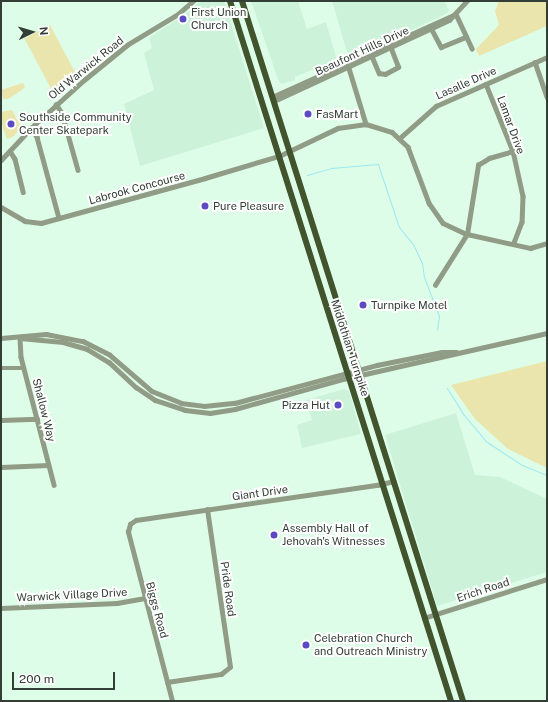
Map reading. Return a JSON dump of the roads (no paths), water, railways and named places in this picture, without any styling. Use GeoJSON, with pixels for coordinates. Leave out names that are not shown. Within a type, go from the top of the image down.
{"type":"FeatureCollection","features":[{"type":"Feature","properties":{"kind":"main road","name":"Midlothian Turnpike"},"geometry":{"type":"LineString","coordinates":[[230,1],[451,701]]}},
{"type":"Feature","properties":{"kind":"main road","name":"Midlothian Turnpike"},"geometry":{"type":"LineString","coordinates":[[242,1],[463,701]]}},
{"type":"Feature","properties":{"kind":"street","name":"Old Warwick Road"},"geometry":{"type":"LineString","coordinates":[[1,160],[56,104],[127,45],[178,14],[193,1]]}},
{"type":"Feature","properties":{"kind":"street"},"geometry":{"type":"LineString","coordinates":[[466,1],[456,14],[472,50]]}},
{"type":"Feature","properties":{"kind":"street","name":"Beaufont Hills Drive"},"geometry":{"type":"LineString","coordinates":[[273,99],[456,14]]}},
{"type":"Feature","properties":{"kind":"street"},"geometry":{"type":"LineString","coordinates":[[430,26],[441,47],[466,37]]}},
{"type":"Feature","properties":{"kind":"street"},"geometry":{"type":"LineString","coordinates":[[371,54],[380,73],[386,74],[398,67],[390,45]]}},
{"type":"Feature","properties":{"kind":"street","name":"Lasalle Drive"},"geometry":{"type":"LineString","coordinates":[[401,137],[436,106],[547,57]]}},
{"type":"Feature","properties":{"kind":"street"},"geometry":{"type":"LineString","coordinates":[[535,62],[547,97]]}},
{"type":"Feature","properties":{"kind":"street"},"geometry":{"type":"LineString","coordinates":[[348,65],[366,124],[384,128],[401,137],[413,156],[429,204],[443,223],[467,234],[514,242],[530,248],[547,243]]}},
{"type":"Feature","properties":{"kind":"street","name":"Lamar Drive"},"geometry":{"type":"LineString","coordinates":[[486,84],[513,150],[523,196],[522,222],[514,242]]}},
{"type":"Feature","properties":{"kind":"street"},"geometry":{"type":"LineString","coordinates":[[56,104],[62,113],[78,170]]}},
{"type":"Feature","properties":{"kind":"street","name":"Labrook Concourse"},"geometry":{"type":"LineString","coordinates":[[1,207],[31,222],[41,223],[278,156],[334,129],[366,124]]}},
{"type":"Feature","properties":{"kind":"street"},"geometry":{"type":"LineString","coordinates":[[31,128],[37,138],[59,218]]}},
{"type":"Feature","properties":{"kind":"street"},"geometry":{"type":"LineString","coordinates":[[435,285],[467,234],[478,165],[489,158],[513,150]]}},
{"type":"Feature","properties":{"kind":"street"},"geometry":{"type":"LineString","coordinates":[[10,151],[14,156],[24,192]]}},
{"type":"Feature","properties":{"kind":"street"},"geometry":{"type":"LineString","coordinates":[[20,338],[34,334],[52,334],[88,343],[110,355],[147,388],[181,403],[211,406],[247,400],[360,372],[443,358],[462,351],[547,333]]}},
{"type":"Feature","properties":{"kind":"street"},"geometry":{"type":"LineString","coordinates":[[1,338],[20,338],[63,342],[86,349],[109,362],[146,395],[179,409],[216,412],[248,405],[348,375]]}},
{"type":"Feature","properties":{"kind":"street","name":"Shallow Way"},"geometry":{"type":"LineString","coordinates":[[20,338],[24,368],[54,485]]}},
{"type":"Feature","properties":{"kind":"street"},"geometry":{"type":"LineString","coordinates":[[1,368],[24,368]]}},
{"type":"Feature","properties":{"kind":"street"},"geometry":{"type":"LineString","coordinates":[[247,400],[248,405]]}},
{"type":"Feature","properties":{"kind":"street"},"geometry":{"type":"LineString","coordinates":[[1,420],[37,419]]}},
{"type":"Feature","properties":{"kind":"street"},"geometry":{"type":"LineString","coordinates":[[1,467],[48,465]]}},
{"type":"Feature","properties":{"kind":"street","name":"Giant Drive"},"geometry":{"type":"LineString","coordinates":[[130,524],[136,520],[382,484],[394,480]]}},
{"type":"Feature","properties":{"kind":"street","name":"Pride Road"},"geometry":{"type":"LineString","coordinates":[[167,682],[222,674],[228,670],[230,663],[207,510]]}},
{"type":"Feature","properties":{"kind":"street","name":"Biggs Road"},"geometry":{"type":"LineString","coordinates":[[130,524],[128,532],[172,701]]}},
{"type":"Feature","properties":{"kind":"street","name":"Erich Road"},"geometry":{"type":"LineString","coordinates":[[424,618],[547,579]]}},
{"type":"Feature","properties":{"kind":"street","name":"Warwick Village Drive"},"geometry":{"type":"LineString","coordinates":[[1,608],[117,603],[145,598]]}},
{"type":"Feature","properties":{"kind":"waterway"},"geometry":{"type":"LineString","coordinates":[[307,175],[331,168],[378,164],[399,227],[413,244],[422,263],[424,277],[439,316],[437,330]]}},
{"type":"Feature","properties":{"kind":"waterway"},"geometry":{"type":"LineString","coordinates":[[447,388],[464,415],[487,442],[522,465],[547,475]]}},
{"type":"Feature","properties":{"kind":"place","name":"First Union Church"},"geometry":{"type":"Point","coordinates":[183,19]}},
{"type":"Feature","properties":{"kind":"place","name":"FasMart"},"geometry":{"type":"Point","coordinates":[308,114]}},
{"type":"Feature","properties":{"kind":"place","name":"Southside Community Center Skatepark"},"geometry":{"type":"Point","coordinates":[11,124]}},
{"type":"Feature","properties":{"kind":"place","name":"Pure Pleasure"},"geometry":{"type":"Point","coordinates":[205,206]}},
{"type":"Feature","properties":{"kind":"place","name":"Turnpike Motel"},"geometry":{"type":"Point","coordinates":[363,305]}},
{"type":"Feature","properties":{"kind":"place","name":"Pizza Hut"},"geometry":{"type":"Point","coordinates":[338,405]}},
{"type":"Feature","properties":{"kind":"place","name":"Assembly Hall of Jehovah's Witnesses"},"geometry":{"type":"Point","coordinates":[274,535]}},
{"type":"Feature","properties":{"kind":"place","name":"Celebration Church and Outreach Ministry"},"geometry":{"type":"Point","coordinates":[306,645]}}]}
